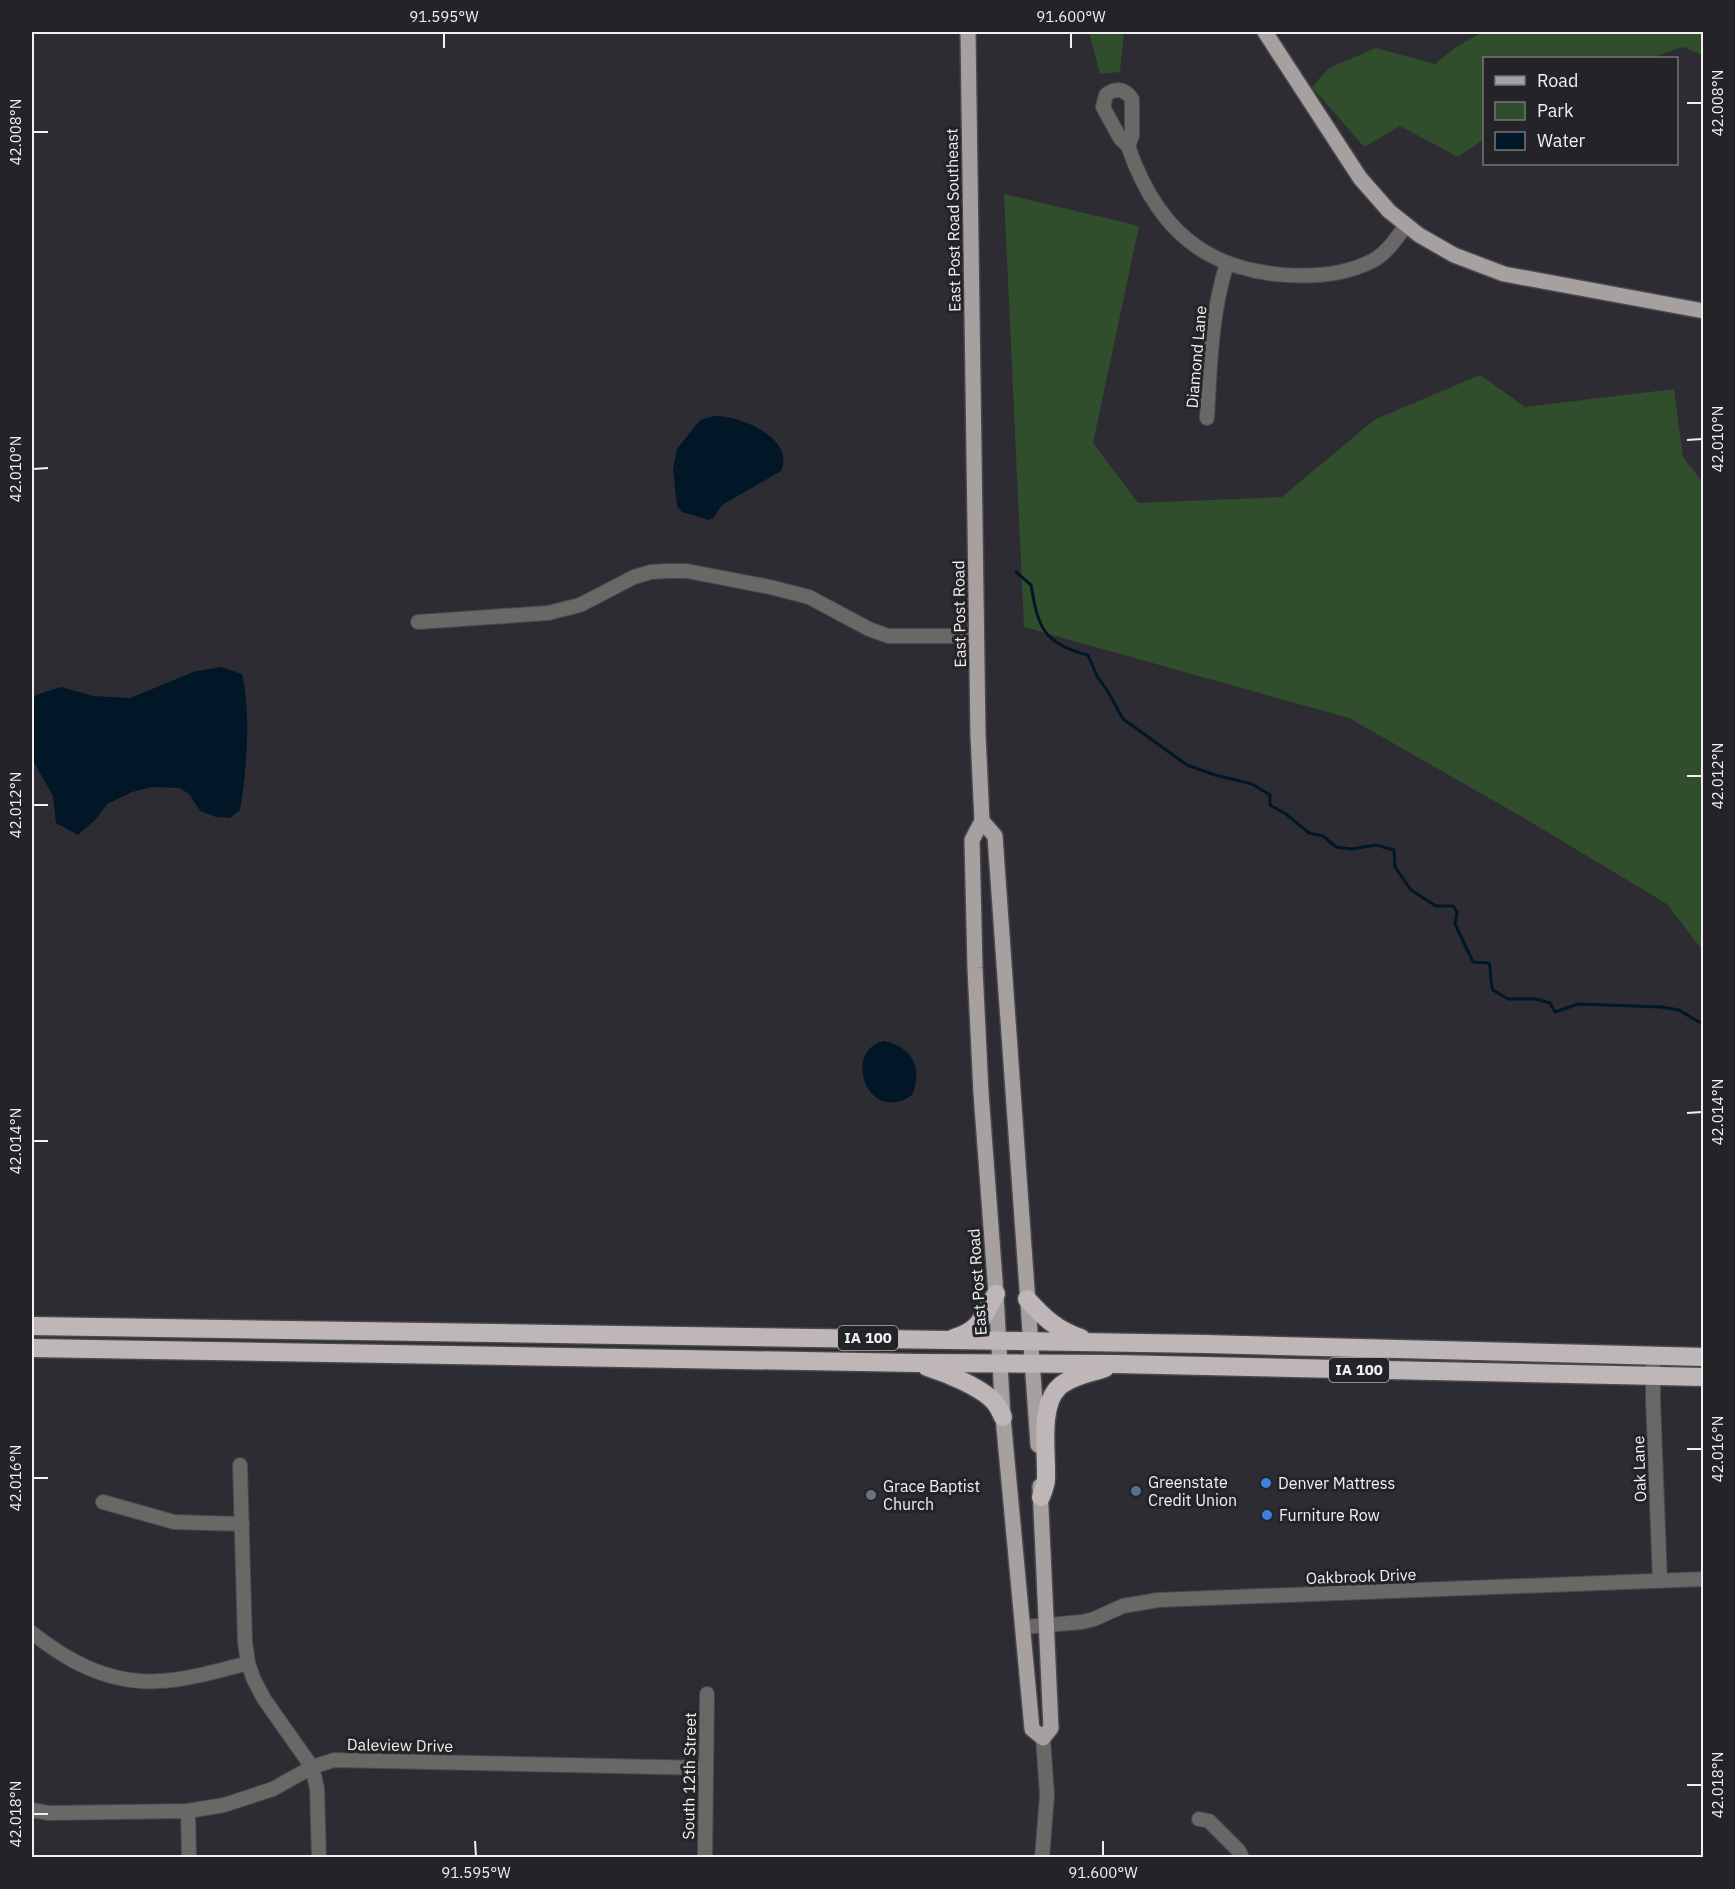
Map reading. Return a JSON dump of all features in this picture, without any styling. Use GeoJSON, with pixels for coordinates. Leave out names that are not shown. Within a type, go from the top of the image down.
{"type":"FeatureCollection","features":[{"type":"Feature","properties":{"kind":"highway"},"geometry":{"type":"LineString","coordinates":[[949,1340],[969,1333],[976,1327],[996,1294]]}},
{"type":"Feature","properties":{"kind":"highway"},"geometry":{"type":"LineString","coordinates":[[1027,1299],[1044,1318],[1058,1328],[1091,1342]]}},
{"type":"Feature","properties":{"kind":"highway","name":"IA 100"},"geometry":{"type":"LineString","coordinates":[[32,1326],[999,1340],[1704,1357]]}},
{"type":"Feature","properties":{"kind":"highway","name":"IA 100"},"geometry":{"type":"LineString","coordinates":[[32,1348],[917,1363],[1116,1364],[1704,1377]]}},
{"type":"Feature","properties":{"kind":"highway"},"geometry":{"type":"LineString","coordinates":[[917,1363],[968,1384],[995,1402],[1003,1417]]}},
{"type":"Feature","properties":{"kind":"highway"},"geometry":{"type":"LineString","coordinates":[[1041,1497],[1046,1482],[1045,1434],[1049,1402],[1058,1388],[1072,1380],[1116,1364]]}},
{"type":"Feature","properties":{"kind":"main road","name":"East Post Road Southeast"},"geometry":{"type":"LineString","coordinates":[[968,32],[973,407]]}},
{"type":"Feature","properties":{"kind":"main road"},"geometry":{"type":"LineString","coordinates":[[1265,32],[1359,178],[1389,211],[1406,225],[1454,255],[1504,274],[1704,311]]}},
{"type":"Feature","properties":{"kind":"main road","name":"East Post Road"},"geometry":{"type":"LineString","coordinates":[[973,407],[978,735],[982,820],[972,840],[981,1093],[1003,1417],[1032,1729],[1043,1738],[1051,1728],[1041,1497],[995,836],[982,820]]}},
{"type":"Feature","properties":{"kind":"street"},"geometry":{"type":"LineString","coordinates":[[1128,146],[1138,173],[1154,204],[1174,227],[1199,249],[1227,263],[1277,274],[1311,275],[1344,271],[1373,260],[1395,241],[1406,225]]}},
{"type":"Feature","properties":{"kind":"street","name":"Diamond Lane"},"geometry":{"type":"LineString","coordinates":[[1207,418],[1212,330],[1227,263]]}},
{"type":"Feature","properties":{"kind":"street"},"geometry":{"type":"LineString","coordinates":[[418,622],[548,613],[580,604],[634,577],[651,572],[687,571],[809,597],[869,629],[888,636],[977,636]]}},
{"type":"Feature","properties":{"kind":"street","name":"Oak Lane"},"geometry":{"type":"LineString","coordinates":[[1653,1356],[1660,1581]]}},
{"type":"Feature","properties":{"kind":"street"},"geometry":{"type":"LineString","coordinates":[[240,1465],[248,1663],[264,1699],[312,1767],[317,1788],[319,1857]]}},
{"type":"Feature","properties":{"kind":"street"},"geometry":{"type":"LineString","coordinates":[[103,1502],[174,1522],[205,1525],[242,1524]]}},
{"type":"Feature","properties":{"kind":"street","name":"Oakbrook Drive"},"geometry":{"type":"LineString","coordinates":[[1024,1627],[1082,1622],[1123,1606],[1158,1600],[1704,1580]]}},
{"type":"Feature","properties":{"kind":"street"},"geometry":{"type":"LineString","coordinates":[[32,1633],[73,1661],[102,1674],[135,1682],[183,1680],[248,1663]]}},
{"type":"Feature","properties":{"kind":"street","name":"South 12th Street"},"geometry":{"type":"LineString","coordinates":[[705,1857],[707,1694]]}},
{"type":"Feature","properties":{"kind":"street","name":"East Post Road"},"geometry":{"type":"LineString","coordinates":[[1042,1857],[1047,1795],[1043,1738]]}},
{"type":"Feature","properties":{"kind":"street","name":"Daleview Drive"},"geometry":{"type":"LineString","coordinates":[[32,1810],[49,1813],[188,1811],[224,1805],[262,1793],[312,1767],[334,1760],[706,1768]]}},
{"type":"Feature","properties":{"kind":"street"},"geometry":{"type":"LineString","coordinates":[[188,1811],[189,1857]]}},
{"type":"Feature","properties":{"kind":"street"},"geometry":{"type":"LineString","coordinates":[[1199,1820],[1209,1821],[1239,1851],[1242,1857]]}},
{"type":"Feature","properties":{"kind":"green space"},"geometry":{"type":"Polygon","coordinates":[[[1089,32],[1124,32],[1120,72],[1100,74],[1089,32]]]}},
{"type":"Feature","properties":{"kind":"green space"},"geometry":{"type":"Polygon","coordinates":[[[1483,32],[1703,32],[1703,55],[1683,47],[1653,57],[1483,57],[1483,140],[1458,157],[1400,126],[1364,147],[1312,87],[1329,68],[1376,48],[1435,64],[1456,47],[1483,32]]]}},
{"type":"Feature","properties":{"kind":"green space"},"geometry":{"type":"Polygon","coordinates":[[[1004,194],[1139,226],[1093,443],[1138,503],[1282,497],[1374,420],[1480,375],[1525,407],[1674,389],[1683,457],[1703,483],[1703,951],[1667,904],[1524,818],[1349,718],[1024,627],[1004,194]]]}},
{"type":"Feature","properties":{"kind":"water"},"geometry":{"type":"Polygon","coordinates":[[[714,416],[750,424],[762,431],[780,448],[783,459],[781,471],[722,505],[714,517],[709,520],[682,512],[677,506],[673,469],[677,449],[700,420],[714,416]]]}},
{"type":"Feature","properties":{"kind":"water"},"geometry":{"type":"Polygon","coordinates":[[[221,667],[242,674],[245,689],[247,742],[240,810],[230,818],[216,817],[200,811],[189,794],[180,788],[153,787],[132,792],[107,804],[95,820],[78,835],[56,823],[53,796],[32,759],[32,700],[36,695],[61,687],[93,696],[130,698],[196,671],[221,667]]]}},
{"type":"Feature","properties":{"kind":"water"},"geometry":{"type":"Polygon","coordinates":[[[884,1041],[902,1048],[909,1054],[916,1068],[912,1095],[896,1102],[883,1101],[872,1094],[865,1083],[862,1071],[864,1058],[871,1047],[884,1041]]]}},
{"type":"Feature","properties":{"kind":"waterway"},"geometry":{"type":"LineString","coordinates":[[1016,572],[1031,585],[1040,623],[1045,632],[1061,645],[1088,655],[1097,676],[1123,719],[1187,765],[1252,784],[1270,795],[1270,805],[1286,814],[1309,833],[1323,836],[1336,847],[1351,849],[1376,845],[1394,850],[1395,867],[1411,890],[1436,906],[1453,906],[1457,912],[1455,924],[1473,962],[1489,963],[1493,990],[1508,999],[1536,999],[1550,1003],[1555,1012],[1578,1004],[1661,1007],[1679,1010],[1699,1022],[1704,1022]]}},
{"type":"Feature","properties":{"kind":"place","name":"Denver Mattress"},"geometry":{"type":"Point","coordinates":[1266,1483]}},
{"type":"Feature","properties":{"kind":"place","name":"Greenstate Credit Union"},"geometry":{"type":"Point","coordinates":[1136,1491]}},
{"type":"Feature","properties":{"kind":"place","name":"Grace Baptist Church"},"geometry":{"type":"Point","coordinates":[871,1495]}},
{"type":"Feature","properties":{"kind":"place","name":"Furniture Row"},"geometry":{"type":"Point","coordinates":[1267,1515]}}]}
